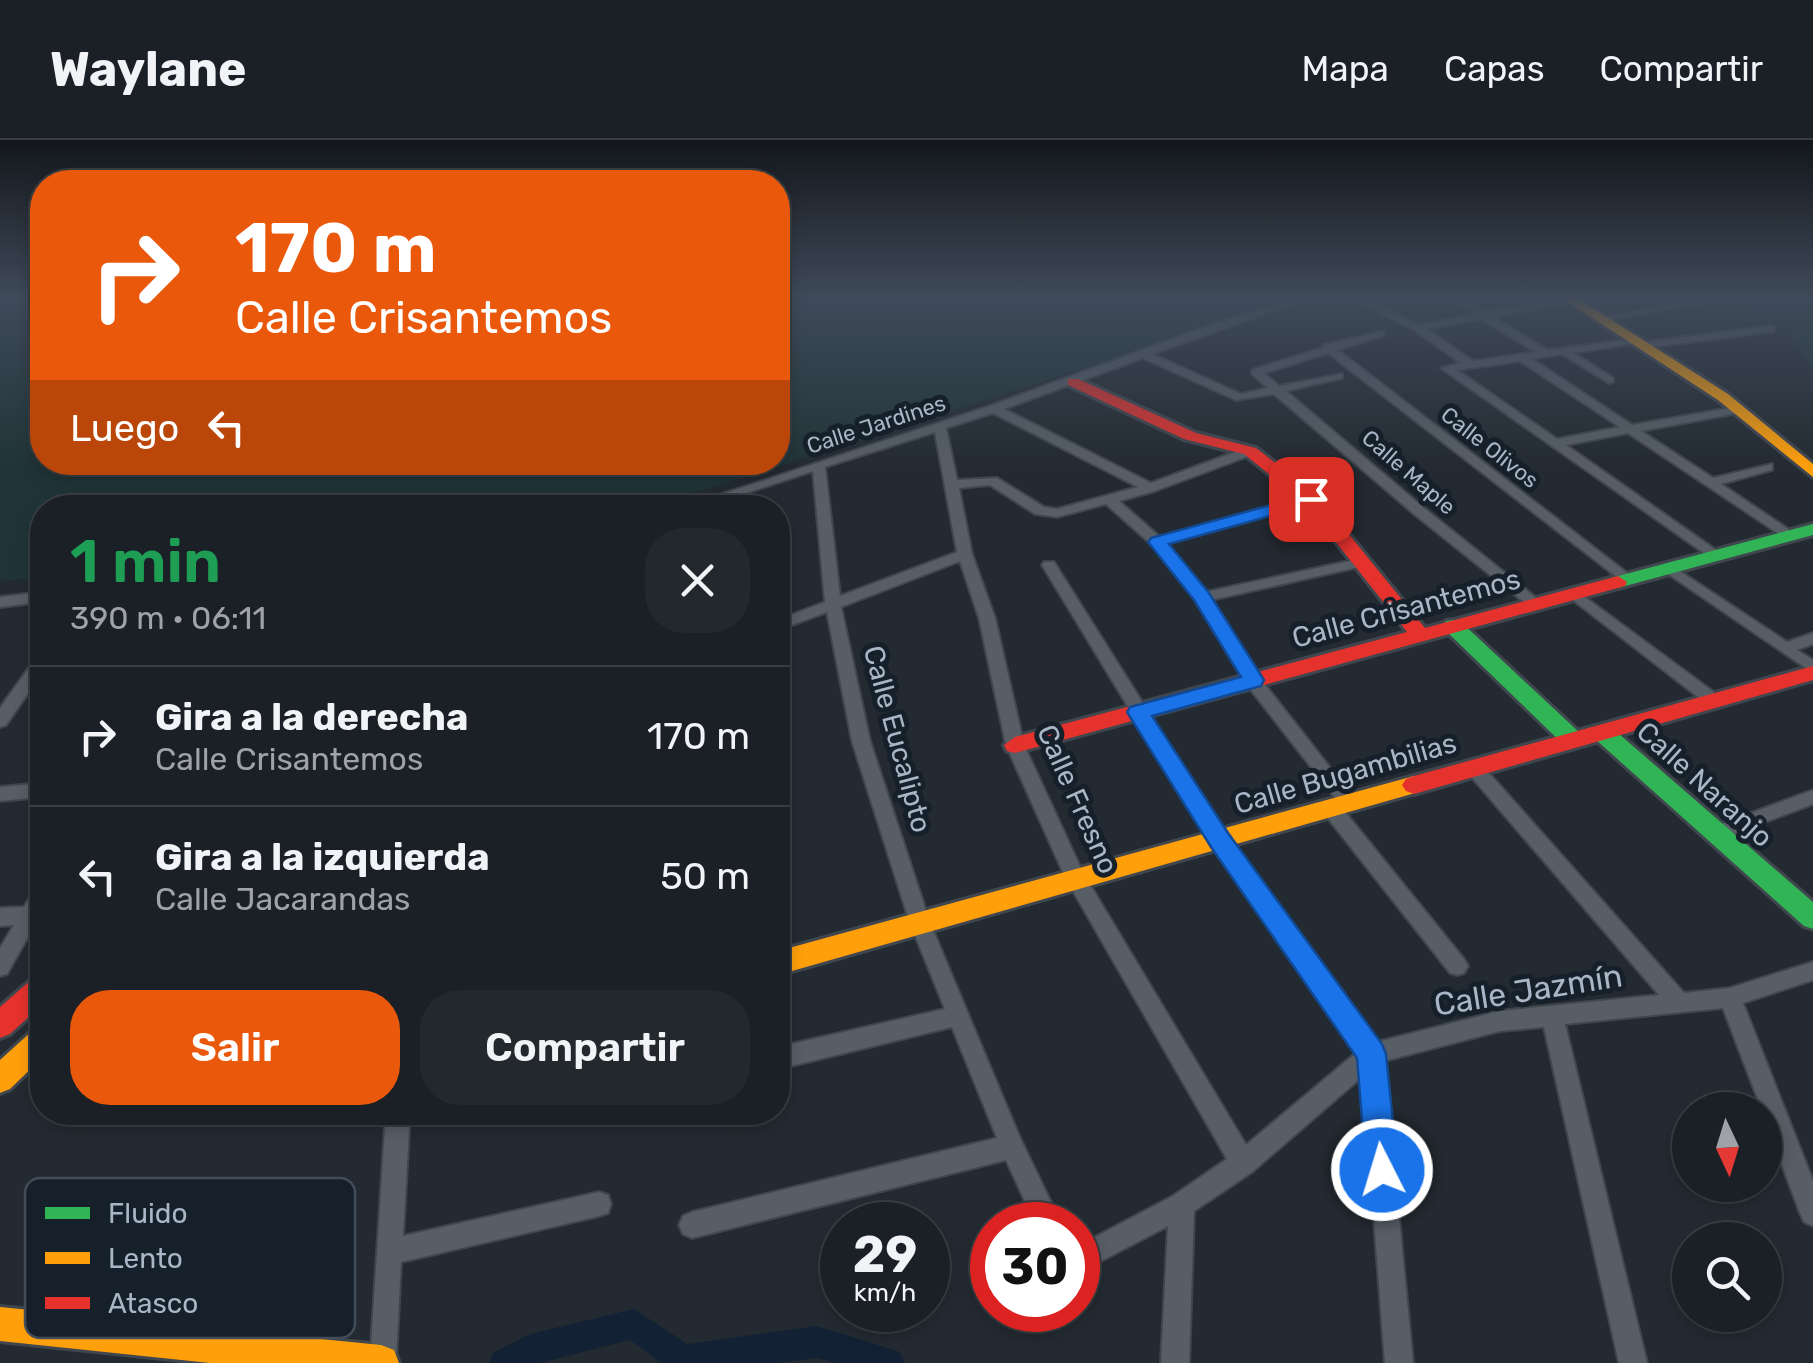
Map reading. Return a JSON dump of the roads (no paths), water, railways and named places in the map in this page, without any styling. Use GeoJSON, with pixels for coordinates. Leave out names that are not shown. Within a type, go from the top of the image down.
{"type":"FeatureCollection","features":[{"type":"Feature","properties":{"kind":"street","name":"Calle Jardines"},"geometry":{"type":"LineString","coordinates":[[741,495],[1146,355]]}},
{"type":"Feature","properties":{"kind":"street"},"geometry":{"type":"LineString","coordinates":[[1146,355],[1240,398],[1338,376]]}},
{"type":"Feature","properties":{"kind":"street","name":"Calle Maple"},"geometry":{"type":"LineString","coordinates":[[1304,355],[1256,372],[1282,390],[1419,512],[1535,604]]}},
{"type":"Feature","properties":{"kind":"street","name":"Calle Olivos"},"geometry":{"type":"LineString","coordinates":[[1337,355],[1628,579]]}},
{"type":"Feature","properties":{"kind":"street"},"geometry":{"type":"LineString","coordinates":[[1457,355],[1470,364]]}},
{"type":"Feature","properties":{"kind":"street"},"geometry":{"type":"LineString","coordinates":[[1527,355],[1448,368],[1716,555]]}},
{"type":"Feature","properties":{"kind":"street"},"geometry":{"type":"LineString","coordinates":[[1571,355],[1609,380]]}},
{"type":"Feature","properties":{"kind":"street"},"geometry":{"type":"LineString","coordinates":[[1660,355],[1738,409],[1813,472]]}},
{"type":"Feature","properties":{"kind":"street"},"geometry":{"type":"LineString","coordinates":[[1520,356],[1712,482],[1802,532]]}},
{"type":"Feature","properties":{"kind":"street"},"geometry":{"type":"LineString","coordinates":[[1073,382],[1190,436],[1250,451],[1311,499],[1420,635]]}},
{"type":"Feature","properties":{"kind":"street"},"geometry":{"type":"LineString","coordinates":[[994,409],[1150,488]]}},
{"type":"Feature","properties":{"kind":"street"},"geometry":{"type":"LineString","coordinates":[[1556,443],[1738,409]]}},
{"type":"Feature","properties":{"kind":"street","name":"Calle Fresno"},"geometry":{"type":"LineString","coordinates":[[940,427],[965,554],[987,618],[1014,745],[1074,877],[1244,1163]]}},
{"type":"Feature","properties":{"kind":"street"},"geometry":{"type":"LineString","coordinates":[[950,485],[992,481],[1047,513],[1150,488],[1250,451]]}},
{"type":"Feature","properties":{"kind":"street"},"geometry":{"type":"LineString","coordinates":[[1712,482],[1767,466]]}},
{"type":"Feature","properties":{"kind":"street","name":"Calle Eucalipto"},"geometry":{"type":"LineString","coordinates":[[818,468],[834,605],[862,741],[920,923],[1038,1202]]}},
{"type":"Feature","properties":{"kind":"street"},"geometry":{"type":"LineString","coordinates":[[1157,542],[1311,499]]}},
{"type":"Feature","properties":{"kind":"street"},"geometry":{"type":"LineString","coordinates":[[1110,500],[1157,542],[1202,597],[1339,805],[1457,966]]}},
{"type":"Feature","properties":{"kind":"street","name":"Calle Crisantemos"},"geometry":{"type":"LineString","coordinates":[[1014,745],[1802,532]]}},
{"type":"Feature","properties":{"kind":"street"},"geometry":{"type":"LineString","coordinates":[[790,621],[965,554]]}},
{"type":"Feature","properties":{"kind":"street"},"geometry":{"type":"LineString","coordinates":[[1202,597],[1362,562]]}},
{"type":"Feature","properties":{"kind":"street"},"geometry":{"type":"LineString","coordinates":[[1049,564],[1219,840],[1372,1054],[1399,1363]]}},
{"type":"Feature","properties":{"kind":"street"},"geometry":{"type":"LineString","coordinates":[[1670,568],[1813,670]]}},
{"type":"Feature","properties":{"kind":"street"},"geometry":{"type":"LineString","coordinates":[[1574,594],[1713,700]]}},
{"type":"Feature","properties":{"kind":"street"},"geometry":{"type":"LineString","coordinates":[[0,602],[30,598]]}},
{"type":"Feature","properties":{"kind":"street"},"geometry":{"type":"LineString","coordinates":[[1453,626],[1574,740]]}},
{"type":"Feature","properties":{"kind":"street"},"geometry":{"type":"LineString","coordinates":[[1786,648],[1813,638]]}},
{"type":"Feature","properties":{"kind":"street","name":"Calle Bugambilias"},"geometry":{"type":"LineString","coordinates":[[790,960],[1074,877],[1603,733],[1813,670]]}},
{"type":"Feature","properties":{"kind":"street"},"geometry":{"type":"LineString","coordinates":[[0,721],[30,679]]}},
{"type":"Feature","properties":{"kind":"street","name":"Calle Naranjo"},"geometry":{"type":"LineString","coordinates":[[1603,733],[1813,918]]}},
{"type":"Feature","properties":{"kind":"street"},"geometry":{"type":"LineString","coordinates":[[1474,768],[1677,1001]]}},
{"type":"Feature","properties":{"kind":"street"},"geometry":{"type":"LineString","coordinates":[[0,794],[30,791]]}},
{"type":"Feature","properties":{"kind":"street"},"geometry":{"type":"LineString","coordinates":[[1715,834],[1813,797]]}},
{"type":"Feature","properties":{"kind":"street"},"geometry":{"type":"LineString","coordinates":[[0,918],[30,915]]}},
{"type":"Feature","properties":{"kind":"street"},"geometry":{"type":"LineString","coordinates":[[0,967],[30,917]]}},
{"type":"Feature","properties":{"kind":"street","name":"Calle Jazmín"},"geometry":{"type":"LineString","coordinates":[[1100,1248],[1182,1205],[1244,1163],[1372,1054],[1500,1021],[1730,998],[1813,970]]}},
{"type":"Feature","properties":{"kind":"street"},"geometry":{"type":"LineString","coordinates":[[1730,998],[1813,1214]]}},
{"type":"Feature","properties":{"kind":"street"},"geometry":{"type":"LineString","coordinates":[[0,1025],[30,999]]}},
{"type":"Feature","properties":{"kind":"street"},"geometry":{"type":"LineString","coordinates":[[1552,1014],[1633,1363]]}},
{"type":"Feature","properties":{"kind":"street"},"geometry":{"type":"LineString","coordinates":[[791,1056],[958,1016]]}},
{"type":"Feature","properties":{"kind":"street"},"geometry":{"type":"LineString","coordinates":[[0,1079],[30,1051]]}},
{"type":"Feature","properties":{"kind":"street"},"geometry":{"type":"LineString","coordinates":[[141,1338],[382,1362],[397,1125]]}},
{"type":"Feature","properties":{"kind":"street"},"geometry":{"type":"LineString","coordinates":[[692,1225],[1012,1146]]}},
{"type":"Feature","properties":{"kind":"street"},"geometry":{"type":"LineString","coordinates":[[392,1252],[599,1204]]}},
{"type":"Feature","properties":{"kind":"street"},"geometry":{"type":"LineString","coordinates":[[1175,1363],[1182,1205]]}},
{"type":"Feature","properties":{"kind":"street"},"geometry":{"type":"LineString","coordinates":[[0,1324],[25,1326]]}},
{"type":"Feature","properties":{"kind":"waterway"},"geometry":{"type":"LineString","coordinates":[[505,1363],[530,1350],[634,1324],[683,1360],[817,1342],[889,1363]]}}]}
